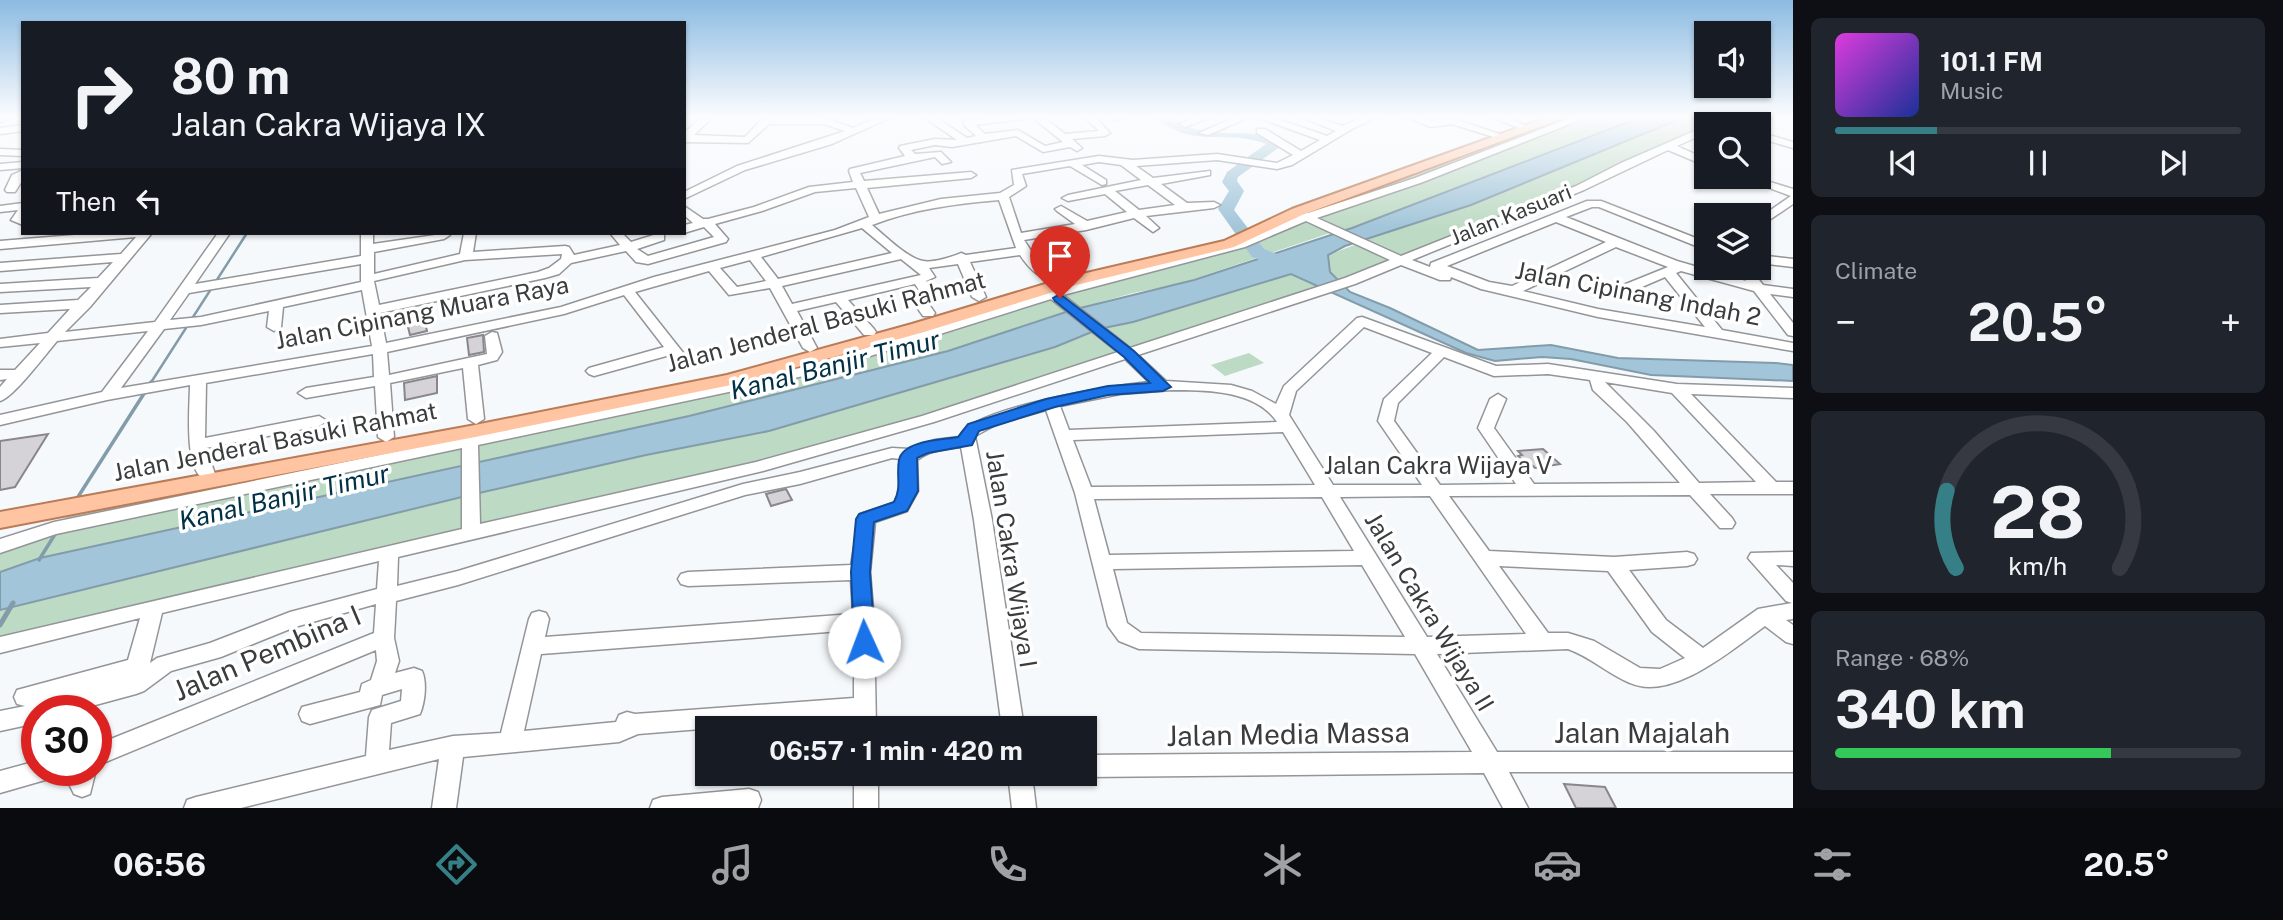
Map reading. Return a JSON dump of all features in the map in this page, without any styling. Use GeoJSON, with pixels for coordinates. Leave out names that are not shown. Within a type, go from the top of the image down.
{"type":"FeatureCollection","features":[{"type":"Feature","properties":{"kind":"main road","name":"Jalan Jenderal Basuki Rahmat"},"geometry":{"type":"LineString","coordinates":[[0,520],[468,435],[729,380],[1213,243],[1263,222],[1451,154]]}},
{"type":"Feature","properties":{"kind":"main road","name":"Jalan Jenderal Basuki Rahmat"},"geometry":{"type":"LineString","coordinates":[[1263,222],[1309,215],[1466,154]]}},
{"type":"Feature","properties":{"kind":"main road","name":"Jalan Jenderal Basuki Rahmat"},"geometry":{"type":"LineString","coordinates":[[0,510],[68,507],[206,474],[386,437],[468,435],[810,348],[979,297],[1052,290]]}},
{"type":"Feature","properties":{"kind":"street"},"geometry":{"type":"LineString","coordinates":[[686,195],[741,168],[789,154]]}},
{"type":"Feature","properties":{"kind":"street"},"geometry":{"type":"LineString","coordinates":[[906,154],[909,159]]}},
{"type":"Feature","properties":{"kind":"street"},"geometry":{"type":"LineString","coordinates":[[789,309],[919,281],[929,276],[869,221],[862,185],[855,170],[937,154],[946,162]]}},
{"type":"Feature","properties":{"kind":"street"},"geometry":{"type":"LineString","coordinates":[[1082,154],[1088,160]]}},
{"type":"Feature","properties":{"kind":"street"},"geometry":{"type":"LineString","coordinates":[[1052,290],[1246,242],[1309,215],[1419,180],[1487,154]]}},
{"type":"Feature","properties":{"kind":"street"},"geometry":{"type":"LineString","coordinates":[[1,645],[471,531],[758,467],[928,419],[1125,351],[1350,281],[1400,258],[1580,188],[1651,154]]}},
{"type":"Feature","properties":{"kind":"street"},"geometry":{"type":"LineString","coordinates":[[1031,199],[1017,190],[1020,186],[1016,172],[1088,160],[1125,163],[1238,156],[1269,165],[1283,165],[1300,155]]}},
{"type":"Feature","properties":{"kind":"street"},"geometry":{"type":"LineString","coordinates":[[1072,163],[1105,186],[1206,173]]}},
{"type":"Feature","properties":{"kind":"street"},"geometry":{"type":"LineString","coordinates":[[1125,163],[1151,181],[1160,194],[1184,206]]}},
{"type":"Feature","properties":{"kind":"street"},"geometry":{"type":"LineString","coordinates":[[0,167],[17,179]]}},
{"type":"Feature","properties":{"kind":"street"},"geometry":{"type":"LineString","coordinates":[[686,228],[758,209],[804,191],[971,175]]}},
{"type":"Feature","properties":{"kind":"street"},"geometry":{"type":"LineString","coordinates":[[0,179],[17,179]]}},
{"type":"Feature","properties":{"kind":"street"},"geometry":{"type":"LineString","coordinates":[[0,206],[17,179]]}},
{"type":"Feature","properties":{"kind":"street"},"geometry":{"type":"LineString","coordinates":[[1771,186],[1793,193]]}},
{"type":"Feature","properties":{"kind":"street","name":"Jalan Cipinang Muara Raya"},"geometry":{"type":"LineString","coordinates":[[0,420],[107,395],[378,349],[564,310],[705,268],[839,233],[912,207],[1003,196],[1017,190]]}},
{"type":"Feature","properties":{"kind":"street"},"geometry":{"type":"LineString","coordinates":[[1086,226],[1065,204],[1107,190],[1153,228]]}},
{"type":"Feature","properties":{"kind":"street"},"geometry":{"type":"LineString","coordinates":[[1003,196],[1025,251],[1052,290],[1125,351],[1163,387]]}},
{"type":"Feature","properties":{"kind":"street"},"geometry":{"type":"LineString","coordinates":[[1123,202],[1138,199]]}},
{"type":"Feature","properties":{"kind":"street"},"geometry":{"type":"LineString","coordinates":[[1771,215],[1793,199]]}},
{"type":"Feature","properties":{"kind":"street","name":"Jalan Kasuari"},"geometry":{"type":"LineString","coordinates":[[1502,290],[1436,266],[1596,203],[1694,241]]}},
{"type":"Feature","properties":{"kind":"street"},"geometry":{"type":"LineString","coordinates":[[1018,237],[1086,226],[1107,218],[1184,206],[1214,205]]}},
{"type":"Feature","properties":{"kind":"street"},"geometry":{"type":"LineString","coordinates":[[0,206],[21,206]]}},
{"type":"Feature","properties":{"kind":"street"},"geometry":{"type":"LineString","coordinates":[[617,235],[643,260],[722,239],[686,210]]}},
{"type":"Feature","properties":{"kind":"street","name":"Jalan Cipinang Indah 2"},"geometry":{"type":"LineString","coordinates":[[1309,215],[1400,258],[1468,285],[1502,290],[1598,313],[1793,347]]}},
{"type":"Feature","properties":{"kind":"street"},"geometry":{"type":"LineString","coordinates":[[1557,218],[1674,270],[1759,289],[1793,293]]}},
{"type":"Feature","properties":{"kind":"street"},"geometry":{"type":"LineString","coordinates":[[20,243],[30,235]]}},
{"type":"Feature","properties":{"kind":"street"},"geometry":{"type":"LineString","coordinates":[[0,245],[114,235]]}},
{"type":"Feature","properties":{"kind":"street"},"geometry":{"type":"LineString","coordinates":[[0,396],[144,235]]}},
{"type":"Feature","properties":{"kind":"street"},"geometry":{"type":"LineString","coordinates":[[107,395],[159,327],[223,235]]}},
{"type":"Feature","properties":{"kind":"street"},"geometry":{"type":"LineString","coordinates":[[367,235],[368,282],[379,342],[386,437]]}},
{"type":"Feature","properties":{"kind":"street"},"geometry":{"type":"LineString","coordinates":[[185,290],[367,254],[444,235]]}},
{"type":"Feature","properties":{"kind":"street"},"geometry":{"type":"LineString","coordinates":[[470,235],[466,256],[565,250],[568,253],[567,260]]}},
{"type":"Feature","properties":{"kind":"street"},"geometry":{"type":"LineString","coordinates":[[374,310],[540,275],[554,271],[567,260],[660,237]]}},
{"type":"Feature","properties":{"kind":"street"},"geometry":{"type":"LineString","coordinates":[[1502,290],[1514,290],[1616,242]]}},
{"type":"Feature","properties":{"kind":"street"},"geometry":{"type":"LineString","coordinates":[[686,249],[734,292],[902,254]]}},
{"type":"Feature","properties":{"kind":"street"},"geometry":{"type":"LineString","coordinates":[[919,265],[961,257],[1025,251]]}},
{"type":"Feature","properties":{"kind":"street"},"geometry":{"type":"LineString","coordinates":[[754,256],[775,283],[810,348]]}},
{"type":"Feature","properties":{"kind":"street"},"geometry":{"type":"LineString","coordinates":[[0,267],[125,257]]}},
{"type":"Feature","properties":{"kind":"street"},"geometry":{"type":"LineString","coordinates":[[961,257],[979,297]]}},
{"type":"Feature","properties":{"kind":"street"},"geometry":{"type":"LineString","coordinates":[[0,344],[201,321],[276,305],[460,258]]}},
{"type":"Feature","properties":{"kind":"street"},"geometry":{"type":"LineString","coordinates":[[1771,260],[1793,263]]}},
{"type":"Feature","properties":{"kind":"street"},"geometry":{"type":"LineString","coordinates":[[1616,293],[1674,270]]}},
{"type":"Feature","properties":{"kind":"street"},"geometry":{"type":"LineString","coordinates":[[1674,270],[1717,333]]}},
{"type":"Feature","properties":{"kind":"street"},"geometry":{"type":"LineString","coordinates":[[1752,280],[1791,326]]}},
{"type":"Feature","properties":{"kind":"street"},"geometry":{"type":"LineString","coordinates":[[919,281],[929,295],[918,299],[928,313]]}},
{"type":"Feature","properties":{"kind":"street"},"geometry":{"type":"LineString","coordinates":[[0,288],[104,282]]}},
{"type":"Feature","properties":{"kind":"street"},"geometry":{"type":"LineString","coordinates":[[627,290],[685,364]]}},
{"type":"Feature","properties":{"kind":"street"},"geometry":{"type":"LineString","coordinates":[[839,298],[869,332]]}},
{"type":"Feature","properties":{"kind":"street"},"geometry":{"type":"LineString","coordinates":[[0,309],[85,304]]}},
{"type":"Feature","properties":{"kind":"street"},"geometry":{"type":"LineString","coordinates":[[274,327],[276,305]]}},
{"type":"Feature","properties":{"kind":"street"},"geometry":{"type":"LineString","coordinates":[[1065,435],[1285,421],[1289,389],[1362,321],[1494,371],[1548,369],[1677,389],[1793,393]]}},
{"type":"Feature","properties":{"kind":"street"},"geometry":{"type":"LineString","coordinates":[[306,393],[380,381],[495,355],[492,336]]}},
{"type":"Feature","properties":{"kind":"street"},"geometry":{"type":"LineString","coordinates":[[594,371],[675,349]]}},
{"type":"Feature","properties":{"kind":"street"},"geometry":{"type":"LineString","coordinates":[[1441,352],[1390,402],[1386,421],[1542,640]]}},
{"type":"Feature","properties":{"kind":"street"},"geometry":{"type":"LineString","coordinates":[[470,362],[468,435],[471,531]]}},
{"type":"Feature","properties":{"kind":"street"},"geometry":{"type":"LineString","coordinates":[[128,369],[138,389]]}},
{"type":"Feature","properties":{"kind":"street"},"geometry":{"type":"LineString","coordinates":[[0,375],[22,374]]}},
{"type":"Feature","properties":{"kind":"street"},"geometry":{"type":"LineString","coordinates":[[1597,376],[1598,387],[1631,417],[1726,523]]}},
{"type":"Feature","properties":{"kind":"street"},"geometry":{"type":"LineString","coordinates":[[198,379],[197,445],[206,474]]}},
{"type":"Feature","properties":{"kind":"street","name":"Jalan Cakra Wijaya I"},"geometry":{"type":"LineString","coordinates":[[1011,716],[983,520],[967,435],[974,428],[1051,403],[1108,390],[1163,387]]}},
{"type":"Feature","properties":{"kind":"street","name":"Jalan Cakra Wijaya II"},"geometry":{"type":"LineString","coordinates":[[1163,387],[1225,388],[1259,399],[1285,421],[1329,490],[1516,808]]}},
{"type":"Feature","properties":{"kind":"street"},"geometry":{"type":"LineString","coordinates":[[1677,389],[1772,489]]}},
{"type":"Feature","properties":{"kind":"street"},"geometry":{"type":"LineString","coordinates":[[1498,399],[1486,428],[1529,490]]}},
{"type":"Feature","properties":{"kind":"street"},"geometry":{"type":"LineString","coordinates":[[1051,403],[1065,435],[1084,493],[1104,562],[1118,626],[1126,635],[1139,641],[1420,646],[1542,640],[1579,643],[1645,679],[1661,678],[1703,660],[1765,615],[1793,611]]}},
{"type":"Feature","properties":{"kind":"street"},"geometry":{"type":"LineString","coordinates":[[197,445],[319,421]]}},
{"type":"Feature","properties":{"kind":"street"},"geometry":{"type":"LineString","coordinates":[[0,546],[68,507],[468,435]]}},
{"type":"Feature","properties":{"kind":"street"},"geometry":{"type":"LineString","coordinates":[[100,695],[136,685],[165,664],[214,651],[290,620],[458,578],[743,490],[892,453],[911,454],[924,448],[966,441]]}},
{"type":"Feature","properties":{"kind":"street"},"geometry":{"type":"LineString","coordinates":[[865,716],[864,621],[860,572],[866,519],[901,507],[909,491],[908,458],[911,454]]}},
{"type":"Feature","properties":{"kind":"street","name":"Jalan Cakra Wijaya V"},"geometry":{"type":"LineString","coordinates":[[1084,493],[1793,488]]}},
{"type":"Feature","properties":{"kind":"street","name":"Jalan Pembina I"},"geometry":{"type":"LineString","coordinates":[[112,749],[384,638],[389,552]]}},
{"type":"Feature","properties":{"kind":"street"},"geometry":{"type":"LineString","coordinates":[[1104,562],[1368,558]]}},
{"type":"Feature","properties":{"kind":"street"},"geometry":{"type":"LineString","coordinates":[[1486,558],[1614,564],[1687,559]]}},
{"type":"Feature","properties":{"kind":"street"},"geometry":{"type":"LineString","coordinates":[[1793,559],[1758,558],[1793,596]]}},
{"type":"Feature","properties":{"kind":"street"},"geometry":{"type":"LineString","coordinates":[[1614,564],[1659,626],[1703,660]]}},
{"type":"Feature","properties":{"kind":"street"},"geometry":{"type":"LineString","coordinates":[[688,579],[860,572]]}},
{"type":"Feature","properties":{"kind":"street"},"geometry":{"type":"LineString","coordinates":[[58,695],[135,667],[140,662],[153,608]]}},
{"type":"Feature","properties":{"kind":"street"},"geometry":{"type":"LineString","coordinates":[[1765,615],[1793,636]]}},
{"type":"Feature","properties":{"kind":"street"},"geometry":{"type":"LineString","coordinates":[[511,736],[539,620]]}},
{"type":"Feature","properties":{"kind":"street"},"geometry":{"type":"LineString","coordinates":[[533,646],[864,621]]}},
{"type":"Feature","properties":{"kind":"street"},"geometry":{"type":"LineString","coordinates":[[380,686],[388,661],[384,638]]}},
{"type":"Feature","properties":{"kind":"street"},"geometry":{"type":"LineString","coordinates":[[310,714],[372,698],[370,690],[414,677],[412,707],[380,716],[377,764]]}},
{"type":"Feature","properties":{"kind":"street"},"geometry":{"type":"LineString","coordinates":[[0,721],[21,710]]}},
{"type":"Feature","properties":{"kind":"street"},"geometry":{"type":"LineString","coordinates":[[196,808],[453,746],[511,736],[619,732],[635,724],[695,722]]}},
{"type":"Feature","properties":{"kind":"street"},"geometry":{"type":"LineString","coordinates":[[444,808],[453,746]]}},
{"type":"Feature","properties":{"kind":"street","name":"Jalan Majalah"},"geometry":{"type":"LineString","coordinates":[[1491,762],[1793,762]]}},
{"type":"Feature","properties":{"kind":"street","name":"Jalan Media Massa"},"geometry":{"type":"LineString","coordinates":[[1097,766],[1491,762]]}},
{"type":"Feature","properties":{"kind":"street"},"geometry":{"type":"LineString","coordinates":[[0,782],[21,776]]}},
{"type":"Feature","properties":{"kind":"street"},"geometry":{"type":"LineString","coordinates":[[866,786],[866,808]]}},
{"type":"Feature","properties":{"kind":"street"},"geometry":{"type":"LineString","coordinates":[[1021,786],[1024,808]]}},
{"type":"Feature","properties":{"kind":"street"},"geometry":{"type":"LineString","coordinates":[[662,808],[749,800]]}},
{"type":"Feature","properties":{"kind":"green space"},"geometry":{"type":"Polygon","coordinates":[[[1459,154],[1650,154],[1580,188],[1405,258],[1303,210],[1459,154]]]}},
{"type":"Feature","properties":{"kind":"green space"},"geometry":{"type":"Polygon","coordinates":[[[1297,212],[1336,231],[1179,284],[1075,309],[1099,329],[1133,322],[1291,274],[1310,282],[1337,278],[1330,272],[1328,255],[1360,243],[1399,260],[1350,281],[853,440],[0,645],[0,546],[60,527],[72,506],[707,383],[1229,244],[1297,212]]]}},
{"type":"Feature","properties":{"kind":"green space"},"geometry":{"type":"Polygon","coordinates":[[[1249,353],[1264,363],[1225,376],[1211,365],[1249,353]]]}},
{"type":"Feature","properties":{"kind":"water"},"geometry":{"type":"Polygon","coordinates":[[[1546,154],[1595,154],[1471,205],[1345,246],[1328,255],[1330,272],[1350,292],[1478,350],[1551,345],[1618,358],[1776,363],[1793,365],[1793,381],[1651,375],[1571,359],[1542,357],[1495,361],[1466,353],[1291,274],[1133,322],[1099,329],[1055,347],[769,431],[646,455],[470,495],[0,610],[0,572],[40,558],[689,416],[948,351],[1072,310],[1194,280],[1352,228],[1546,154]]]}},
{"type":"Feature","properties":{"kind":"building"},"geometry":{"type":"Polygon","coordinates":[[[424,319],[427,331],[410,335],[407,323],[424,319]]]}},
{"type":"Feature","properties":{"kind":"building"},"geometry":{"type":"Polygon","coordinates":[[[483,335],[484,352],[469,355],[467,338],[483,335]]]}},
{"type":"Feature","properties":{"kind":"building"},"geometry":{"type":"Polygon","coordinates":[[[437,376],[437,393],[405,400],[404,383],[437,376]]]}},
{"type":"Feature","properties":{"kind":"building"},"geometry":{"type":"Polygon","coordinates":[[[48,434],[15,487],[0,490],[0,441],[48,434]]]}},
{"type":"Feature","properties":{"kind":"building"},"geometry":{"type":"Polygon","coordinates":[[[1543,449],[1560,464],[1535,468],[1531,464],[1526,465],[1518,456],[1522,455],[1518,451],[1543,449]]]}},
{"type":"Feature","properties":{"kind":"building"},"geometry":{"type":"Polygon","coordinates":[[[786,489],[792,500],[771,506],[766,494],[786,489]]]}},
{"type":"Feature","properties":{"kind":"building"},"geometry":{"type":"Polygon","coordinates":[[[1564,784],[1605,787],[1616,808],[1576,808],[1564,784]]]}},
{"type":"Feature","properties":{"kind":"waterway"},"geometry":{"type":"LineString","coordinates":[[1261,154],[1232,175],[1229,182],[1237,191],[1232,204],[1226,209],[1258,253],[1291,266]]}},
{"type":"Feature","properties":{"kind":"waterway"},"geometry":{"type":"LineString","coordinates":[[150,384],[246,235]]}},
{"type":"Feature","properties":{"kind":"waterway"},"geometry":{"type":"LineString","coordinates":[[76,500],[145,392]]}},
{"type":"Feature","properties":{"kind":"waterway"},"geometry":{"type":"LineString","coordinates":[[39,560],[57,531]]}},
{"type":"Feature","properties":{"kind":"waterway"},"geometry":{"type":"LineString","coordinates":[[0,625],[13,603]]}},
{"type":"Feature","properties":{"kind":"route"},"geometry":{"type":"LineString","coordinates":[[864,642],[860,572],[866,519],[901,507],[909,491],[908,458],[911,454],[924,448],[966,441],[967,435],[974,428],[1051,403],[1108,390],[1163,387],[1129,354],[1060,298]]}},
{"type":"Feature","properties":{"kind":"water label","name":"Kanal Banjir Timur"},"geometry":{"type":"Point","coordinates":[835,365]}},
{"type":"Feature","properties":{"kind":"water label","name":"Kanal Banjir Timur"},"geometry":{"type":"Point","coordinates":[284,497]}}]}
